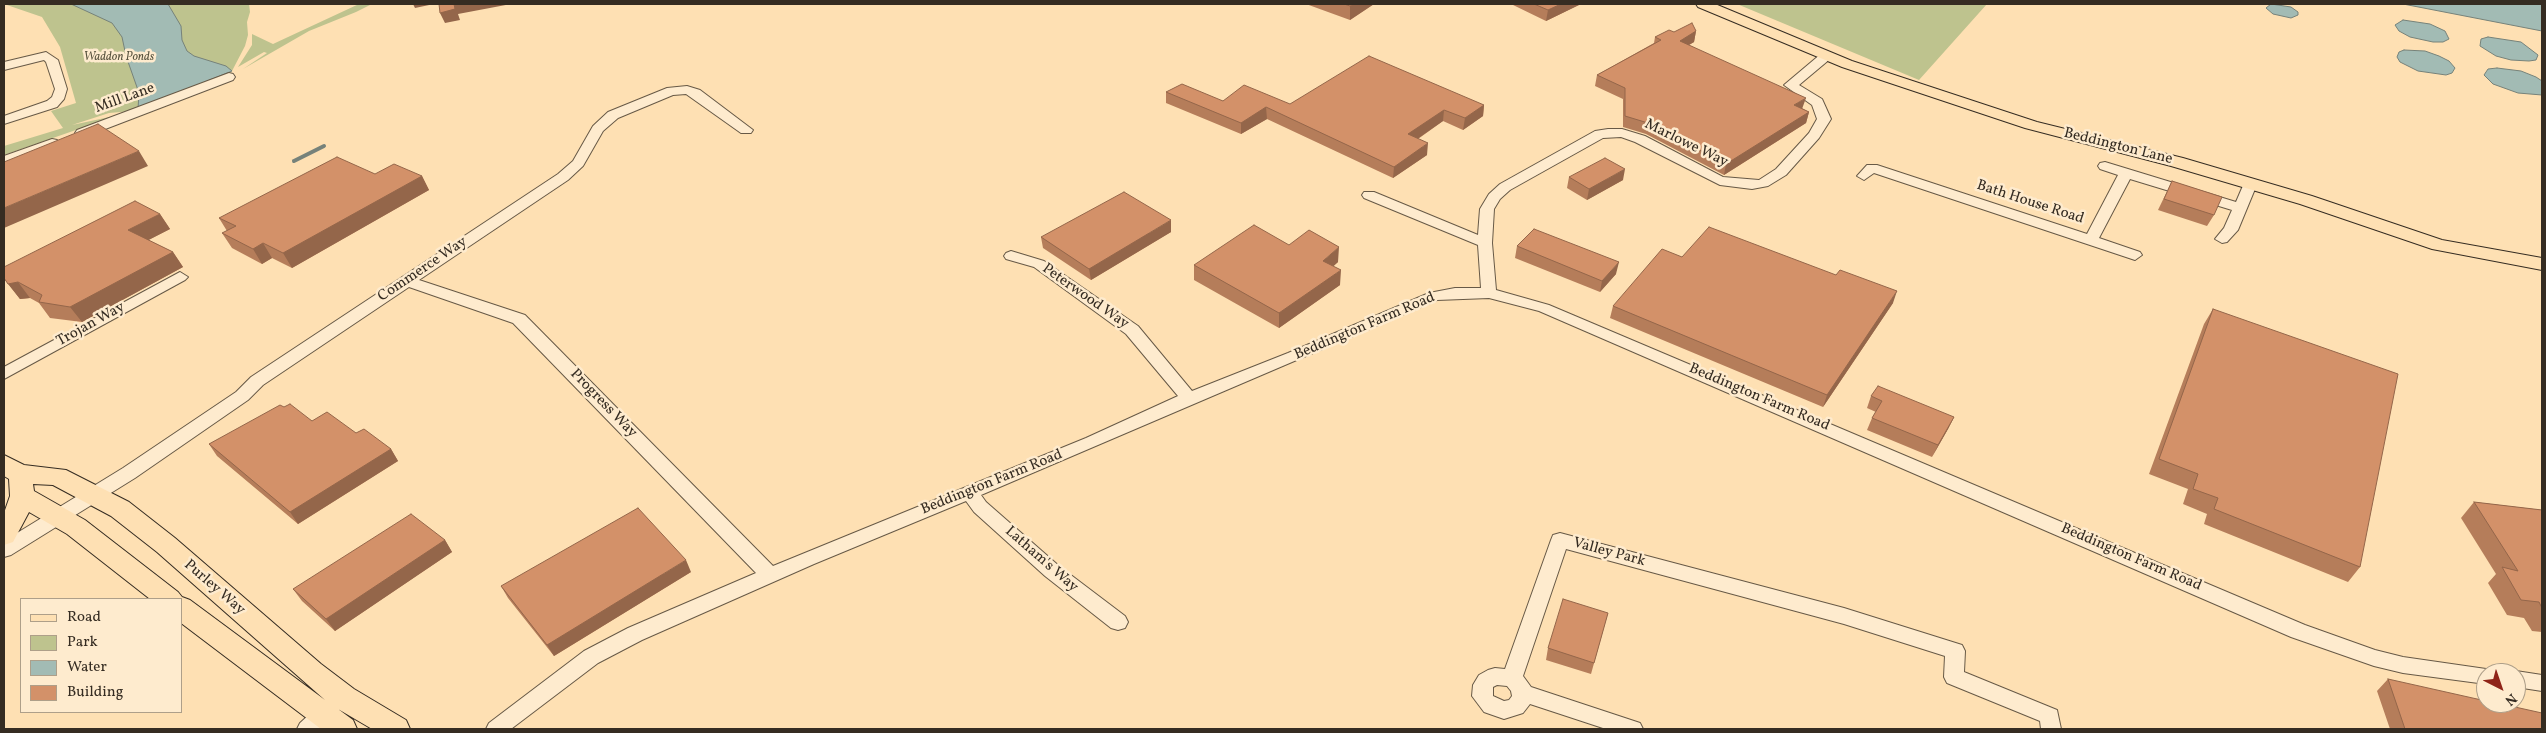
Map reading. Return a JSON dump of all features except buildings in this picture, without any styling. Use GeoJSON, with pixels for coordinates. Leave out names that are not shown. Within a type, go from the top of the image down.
{"type":"FeatureCollection","features":[{"type":"Feature","properties":{"kind":"highway","name":"Purley Way"},"geometry":{"type":"LineString","coordinates":[[15,478],[57,476],[120,510],[166,545],[311,672],[329,718]]}},
{"type":"Feature","properties":{"kind":"highway"},"geometry":{"type":"LineString","coordinates":[[15,478],[59,517],[83,532],[168,598]]}},
{"type":"Feature","properties":{"kind":"highway"},"geometry":{"type":"LineString","coordinates":[[4,535],[14,520],[15,478]]}},
{"type":"Feature","properties":{"kind":"highway","name":"Purley Way"},"geometry":{"type":"LineString","coordinates":[[182,609],[329,718],[396,729]]}},
{"type":"Feature","properties":{"kind":"main road","name":"Beddington Lane"},"geometry":{"type":"LineString","coordinates":[[1703,4],[1826,56],[2031,125],[2176,162],[2438,244],[2542,264]]}},
{"type":"Feature","properties":{"kind":"street"},"geometry":{"type":"LineString","coordinates":[[4,66],[34,57],[46,56],[52,60],[61,89],[58,99],[52,104],[4,120]]}},
{"type":"Feature","properties":{"kind":"street","name":"Marlowe Way"},"geometry":{"type":"LineString","coordinates":[[1489,293],[1485,243],[1487,209],[1494,197],[1505,187],[1600,134],[1608,133],[1631,136],[1720,181],[1752,185],[1774,178],[1814,135],[1824,119],[1822,108],[1817,102],[1790,85],[1803,77],[1826,56]]}},
{"type":"Feature","properties":{"kind":"street","name":"Mill Lane"},"geometry":{"type":"LineString","coordinates":[[4,160],[229,77]]}},
{"type":"Feature","properties":{"kind":"street","name":"Commerce Way"},"geometry":{"type":"LineString","coordinates":[[4,550],[94,495],[242,396],[257,381],[563,177],[578,163],[602,125],[622,111],[671,91],[687,90],[696,93],[746,130]]}},
{"type":"Feature","properties":{"kind":"street"},"geometry":{"type":"LineString","coordinates":[[2105,166],[2239,207]]}},
{"type":"Feature","properties":{"kind":"street","name":"Bath House Road"},"geometry":{"type":"LineString","coordinates":[[1864,176],[1872,168],[2091,240],[2126,173]]}},
{"type":"Feature","properties":{"kind":"street"},"geometry":{"type":"LineString","coordinates":[[2222,239],[2231,230],[2250,184]]}},
{"type":"Feature","properties":{"kind":"street"},"geometry":{"type":"LineString","coordinates":[[1369,196],[1485,243]]}},
{"type":"Feature","properties":{"kind":"street"},"geometry":{"type":"LineString","coordinates":[[2091,240],[2135,255]]}},
{"type":"Feature","properties":{"kind":"street","name":"Peterwood Way"},"geometry":{"type":"LineString","coordinates":[[1011,256],[1039,264],[1132,330],[1189,398]]}},
{"type":"Feature","properties":{"kind":"street","name":"Trojan Way"},"geometry":{"type":"LineString","coordinates":[[4,374],[180,277]]}},
{"type":"Feature","properties":{"kind":"street","name":"Progress Way"},"geometry":{"type":"LineString","coordinates":[[406,281],[519,319],[770,575]]}},
{"type":"Feature","properties":{"kind":"street","name":"Beddington Farm Road"},"geometry":{"type":"LineString","coordinates":[[496,729],[591,657],[635,634],[770,575],[1092,442],[1189,398],[1294,357],[1434,296],[1455,293],[1489,293],[1544,308],[2298,631],[2381,660],[2403,665],[2476,675]]}},
{"type":"Feature","properties":{"kind":"street","name":"Latham's Way"},"geometry":{"type":"LineString","coordinates":[[970,492],[980,507],[1052,571],[1118,622]]}},
{"type":"Feature","properties":{"kind":"street","name":"Valley Park"},"geometry":{"type":"LineString","coordinates":[[1633,729],[1517,686],[1560,540],[1852,618],[1955,651],[1954,677],[2050,722]]}},
{"type":"Feature","properties":{"kind":"street"},"geometry":{"type":"LineString","coordinates":[[2526,681],[2542,683]]}},
{"type":"Feature","properties":{"kind":"green space","name":"Waddon Ponds"},"geometry":{"type":"Polygon","coordinates":[[[4,4],[249,4],[250,12],[247,22],[248,35],[245,46],[232,71],[132,111],[109,113],[72,125],[119,115],[4,155],[4,146],[63,128],[51,111],[76,103],[60,47],[42,17],[4,4]]]}},
{"type":"Feature","properties":{"kind":"green space"},"geometry":{"type":"Polygon","coordinates":[[[359,4],[372,4],[309,31],[243,69],[267,53],[264,52],[238,67],[252,45],[252,34],[273,44],[359,4]]]}},
{"type":"Feature","properties":{"kind":"green space"},"geometry":{"type":"Polygon","coordinates":[[[1737,4],[1987,4],[1919,80],[1737,4]]]}},
{"type":"Feature","properties":{"kind":"water","name":"Waddon Ponds"},"geometry":{"type":"Polygon","coordinates":[[[71,4],[168,4],[181,26],[182,40],[187,51],[194,56],[226,66],[232,71],[138,109],[139,93],[126,56],[122,37],[112,23],[71,4]]]}},
{"type":"Feature","properties":{"kind":"water"},"geometry":{"type":"Polygon","coordinates":[[[2271,4],[2291,7],[2298,12],[2298,15],[2291,18],[2273,14],[2266,8],[2271,4]]]}},
{"type":"Feature","properties":{"kind":"water"},"geometry":{"type":"Polygon","coordinates":[[[2403,4],[2542,4],[2542,31],[2403,4]]]}},
{"type":"Feature","properties":{"kind":"water"},"geometry":{"type":"Polygon","coordinates":[[[2403,20],[2430,24],[2445,31],[2449,39],[2443,42],[2433,42],[2410,37],[2399,31],[2395,25],[2403,20]]]}},
{"type":"Feature","properties":{"kind":"water"},"geometry":{"type":"Polygon","coordinates":[[[2488,37],[2521,42],[2538,55],[2536,60],[2511,60],[2496,56],[2480,46],[2481,39],[2488,37]]]}},
{"type":"Feature","properties":{"kind":"water"},"geometry":{"type":"Polygon","coordinates":[[[2404,50],[2425,51],[2449,61],[2455,68],[2452,73],[2446,75],[2418,71],[2400,62],[2397,57],[2399,52],[2404,50]]]}},
{"type":"Feature","properties":{"kind":"water"},"geometry":{"type":"Polygon","coordinates":[[[2497,68],[2521,71],[2536,77],[2542,81],[2542,95],[2518,93],[2493,84],[2484,75],[2488,69],[2497,68]]]}},
{"type":"Feature","properties":{"kind":"waterway"},"geometry":{"type":"LineString","coordinates":[[294,161],[324,146]]}}]}
